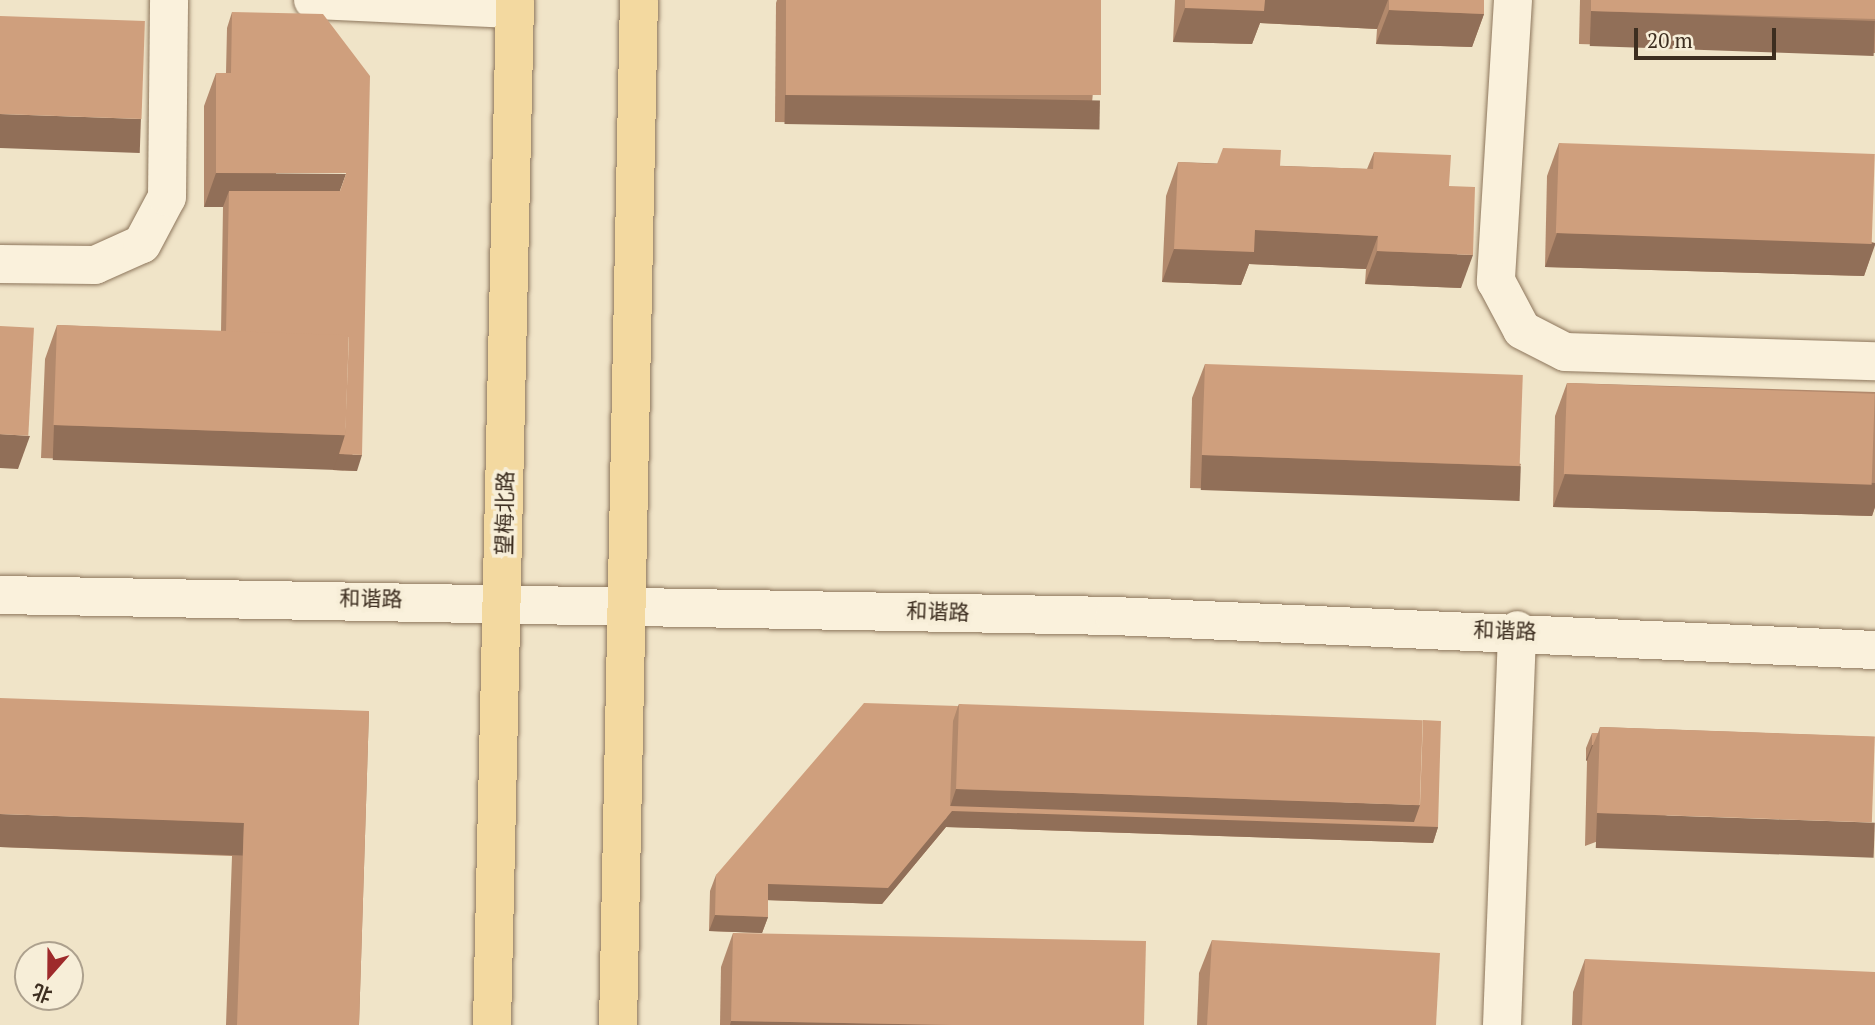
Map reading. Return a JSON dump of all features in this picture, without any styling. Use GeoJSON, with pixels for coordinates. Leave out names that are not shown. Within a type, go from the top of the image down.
{"type":"FeatureCollection","features":[{"type":"Feature","properties":{"kind":"main road"},"geometry":{"type":"LineString","coordinates":[[618,1025],[639,0]]}},
{"type":"Feature","properties":{"kind":"main road","name":"望梅北路"},"geometry":{"type":"LineString","coordinates":[[492,1025],[515,4]]}},
{"type":"Feature","properties":{"kind":"street"},"geometry":{"type":"LineString","coordinates":[[0,264],[95,265],[142,244],[167,197],[169,0]]}},
{"type":"Feature","properties":{"kind":"street"},"geometry":{"type":"LineString","coordinates":[[313,0],[515,4]]}},
{"type":"Feature","properties":{"kind":"street"},"geometry":{"type":"LineString","coordinates":[[1513,0],[1496,281],[1522,330],[1564,352],[1875,361]]}},
{"type":"Feature","properties":{"kind":"street","name":"和谐路"},"geometry":{"type":"LineString","coordinates":[[0,595],[626,603],[1517,631],[1875,650]]}},
{"type":"Feature","properties":{"kind":"street"},"geometry":{"type":"LineString","coordinates":[[1502,1025],[1517,631]]}},
{"type":"Feature","properties":{"kind":"building"},"geometry":{"type":"Polygon","coordinates":[[[786,0],[1101,0],[1101,95],[786,95],[786,0]]]}},
{"type":"Feature","properties":{"kind":"building"},"geometry":{"type":"Polygon","coordinates":[[[1185,0],[1265,0],[1264,11],[1185,8],[1185,0]]]}},
{"type":"Feature","properties":{"kind":"building"},"geometry":{"type":"Polygon","coordinates":[[[1389,0],[1484,0],[1484,14],[1389,10],[1389,0]]]}},
{"type":"Feature","properties":{"kind":"building"},"geometry":{"type":"Polygon","coordinates":[[[1591,0],[1875,0],[1875,19],[1591,11],[1591,0]]]}},
{"type":"Feature","properties":{"kind":"building"},"geometry":{"type":"Polygon","coordinates":[[[232,12],[323,14],[370,76],[362,455],[339,454],[345,435],[349,337],[226,332],[229,191],[340,191],[346,174],[346,74],[231,73],[232,12]]]}},
{"type":"Feature","properties":{"kind":"building"},"geometry":{"type":"Polygon","coordinates":[[[0,16],[145,21],[141,119],[0,114],[0,16]]]}},
{"type":"Feature","properties":{"kind":"building"},"geometry":{"type":"Polygon","coordinates":[[[216,73],[346,73],[346,173],[216,173],[216,73]]]}},
{"type":"Feature","properties":{"kind":"building"},"geometry":{"type":"Polygon","coordinates":[[[1559,143],[1875,154],[1872,244],[1556,233],[1559,143]]]}},
{"type":"Feature","properties":{"kind":"building"},"geometry":{"type":"Polygon","coordinates":[[[1223,148],[1281,150],[1280,166],[1373,169],[1374,152],[1451,155],[1449,186],[1475,187],[1473,255],[1377,251],[1378,236],[1255,230],[1254,252],[1174,249],[1178,162],[1217,164],[1223,148]]]}},
{"type":"Feature","properties":{"kind":"building"},"geometry":{"type":"Polygon","coordinates":[[[57,325],[349,335],[345,435],[54,425],[57,325]]]}},
{"type":"Feature","properties":{"kind":"building"},"geometry":{"type":"Polygon","coordinates":[[[0,326],[34,328],[28,436],[0,434],[0,326]]]}},
{"type":"Feature","properties":{"kind":"building"},"geometry":{"type":"Polygon","coordinates":[[[1205,364],[1523,375],[1520,466],[1202,455],[1205,364]]]}},
{"type":"Feature","properties":{"kind":"building"},"geometry":{"type":"Polygon","coordinates":[[[1567,383],[1875,394],[1872,485],[1564,474],[1567,383]]]}},
{"type":"Feature","properties":{"kind":"building"},"geometry":{"type":"Polygon","coordinates":[[[0,698],[369,711],[359,1025],[237,1025],[244,823],[0,814],[0,698]]]}},
{"type":"Feature","properties":{"kind":"building"},"geometry":{"type":"Polygon","coordinates":[[[864,703],[958,706],[953,721],[950,806],[1414,822],[1420,805],[1423,720],[1441,721],[1438,827],[952,811],[888,888],[768,884],[768,917],[715,915],[716,875],[864,703]]]}},
{"type":"Feature","properties":{"kind":"building"},"geometry":{"type":"Polygon","coordinates":[[[959,704],[1423,720],[1420,805],[956,789],[959,704]]]}},
{"type":"Feature","properties":{"kind":"building"},"geometry":{"type":"Polygon","coordinates":[[[1600,727],[1875,737],[1872,823],[1597,813],[1600,727]]]}},
{"type":"Feature","properties":{"kind":"building"},"geometry":{"type":"Polygon","coordinates":[[[1592,733],[1598,733],[1593,745],[1592,745],[1592,733]]]}},
{"type":"Feature","properties":{"kind":"building"},"geometry":{"type":"Polygon","coordinates":[[[733,933],[1146,941],[1144,1025],[731,1021],[733,933]]]}},
{"type":"Feature","properties":{"kind":"building"},"geometry":{"type":"Polygon","coordinates":[[[1212,940],[1440,953],[1436,1025],[1207,1025],[1212,940]]]}},
{"type":"Feature","properties":{"kind":"building"},"geometry":{"type":"Polygon","coordinates":[[[1585,959],[1875,972],[1875,1025],[1582,1025],[1585,959]]]}}]}
